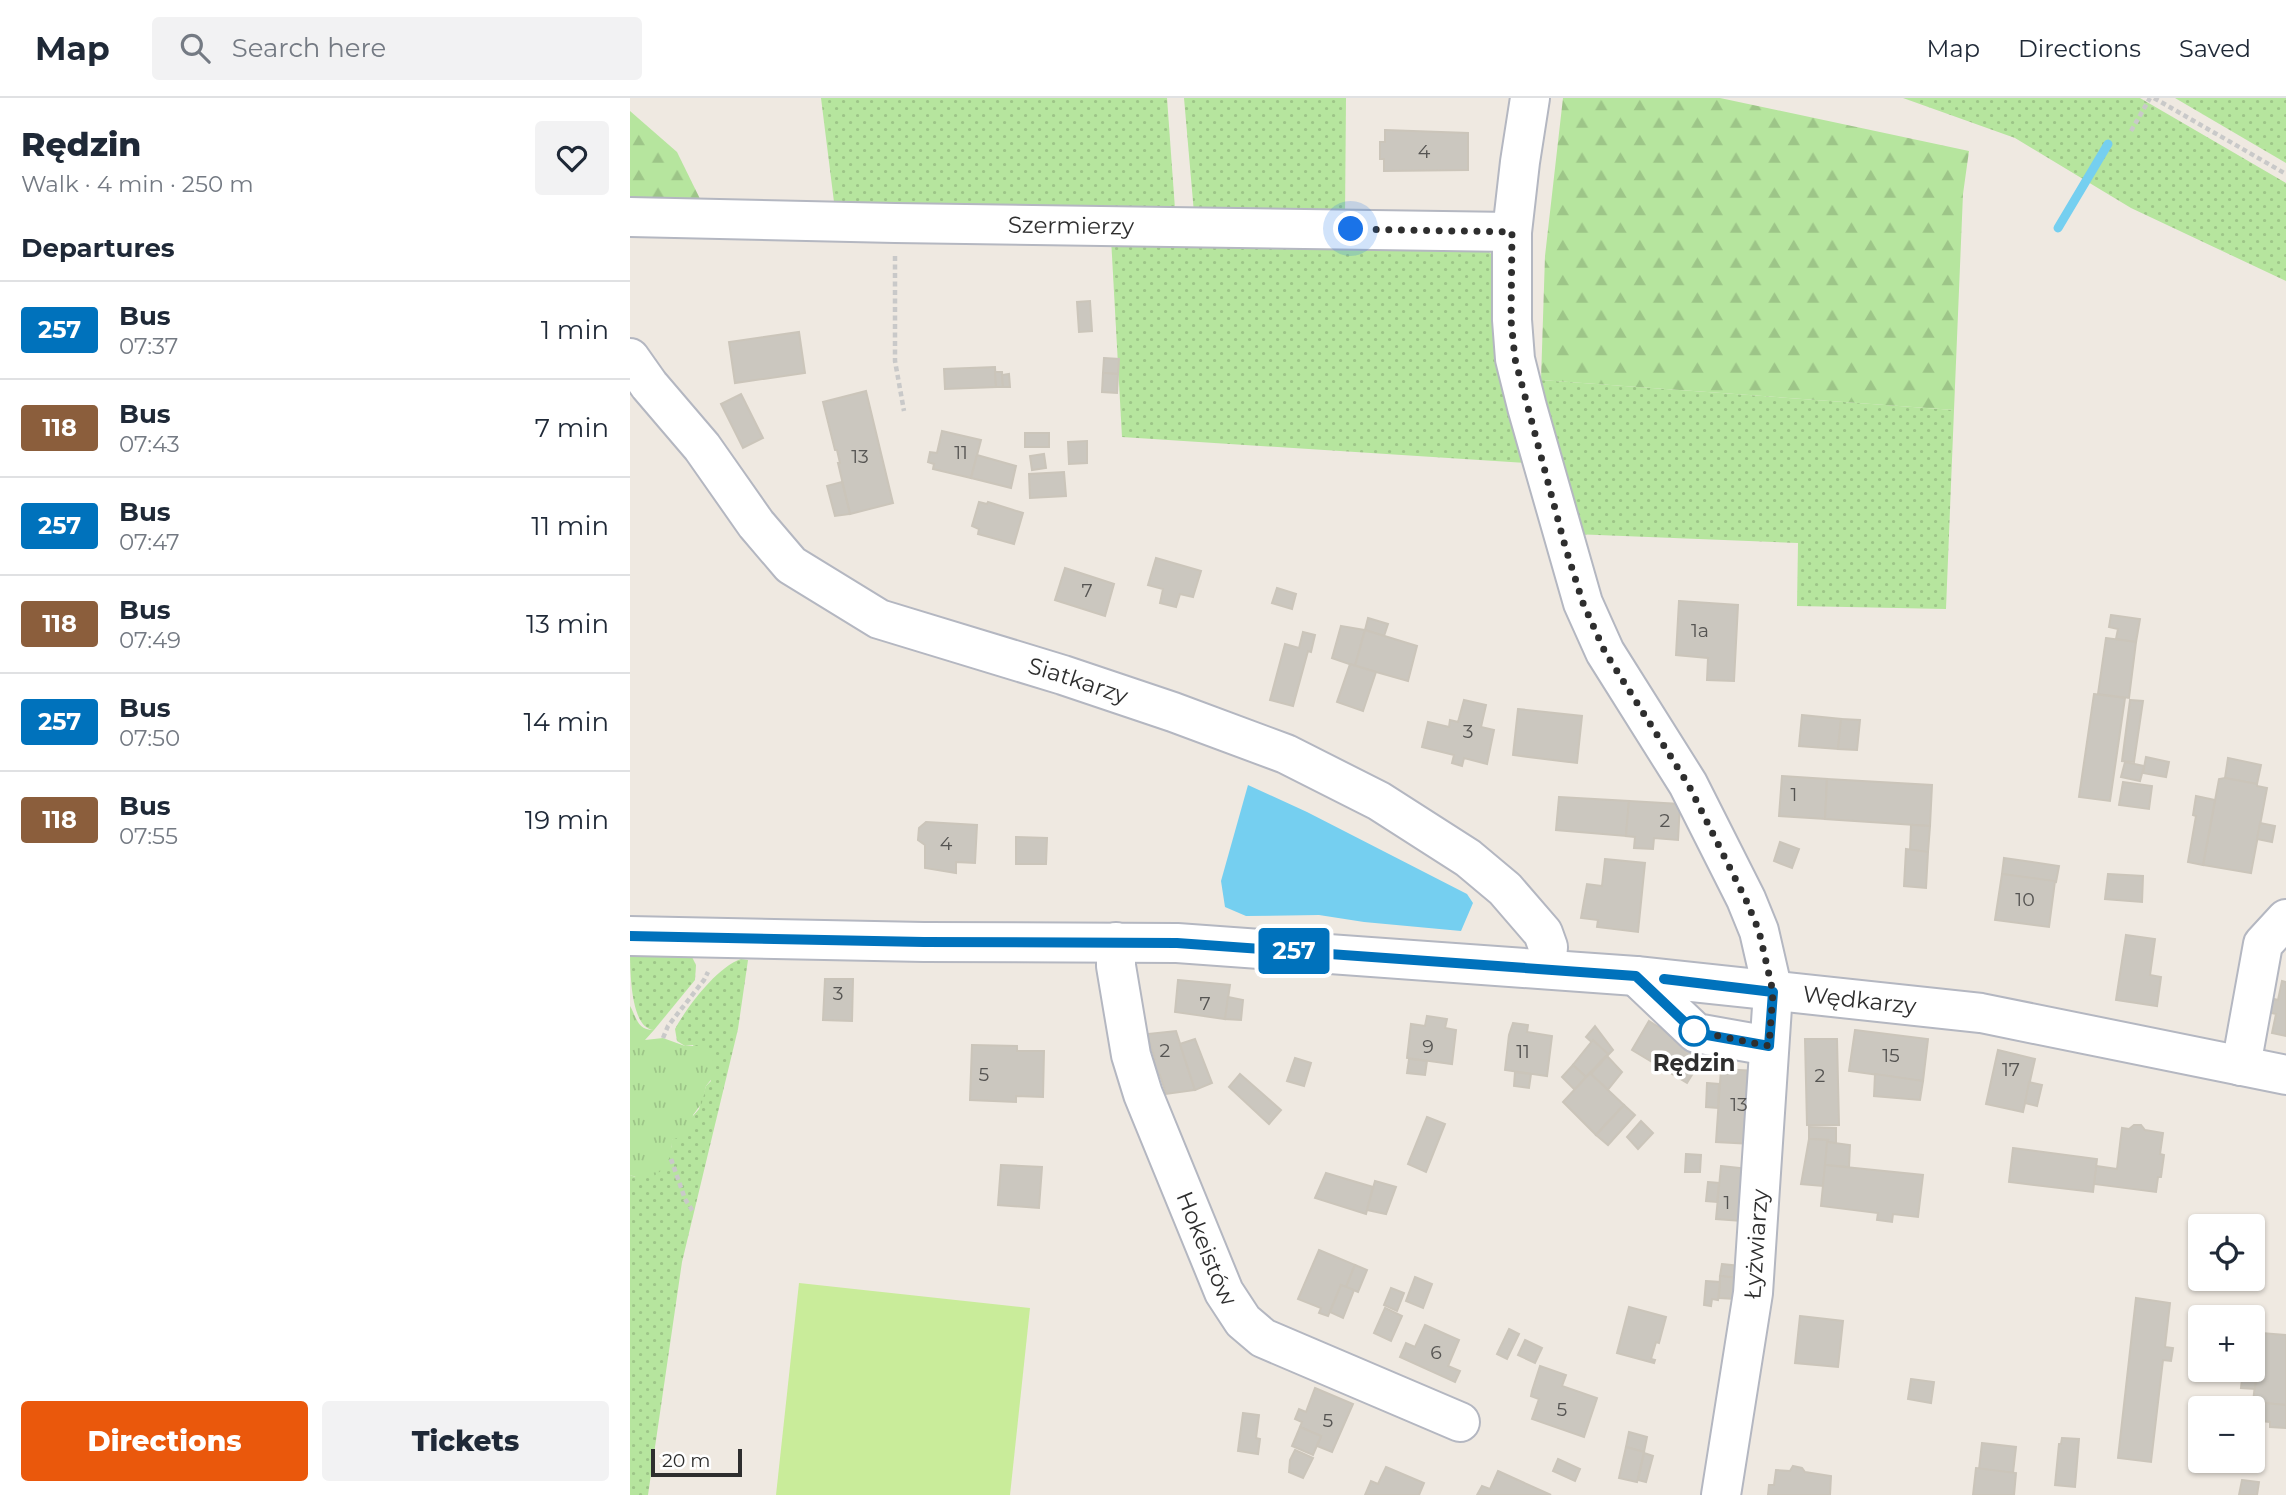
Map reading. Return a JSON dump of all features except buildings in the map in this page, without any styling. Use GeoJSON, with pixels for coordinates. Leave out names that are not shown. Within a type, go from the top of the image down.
{"type":"FeatureCollection","features":[{"type":"Feature","properties":{"kind":"street","name":"Łyżwiarzy"},"geometry":{"type":"LineString","coordinates":[[1530,98],[1512,232],[1511,320],[1515,359],[1565,546],[1583,603],[1605,652],[1688,784],[1746,900],[1759,931],[1773,992],[1753,1293],[1721,1495]]}},
{"type":"Feature","properties":{"kind":"street","name":"Szermierzy"},"geometry":{"type":"LineString","coordinates":[[630,217],[1512,232]]}},
{"type":"Feature","properties":{"kind":"street","name":"Siatkarzy"},"geometry":{"type":"LineString","coordinates":[[630,358],[649,385],[702,447],[756,524],[791,565],[880,619],[1173,712],[1286,754],[1379,801],[1468,858],[1505,889],[1543,933],[1548,947],[1546,969]]}},
{"type":"Feature","properties":{"kind":"street"},"geometry":{"type":"LineString","coordinates":[[2241,1066],[2263,944],[2286,919]]}},
{"type":"Feature","properties":{"kind":"street","name":"Wędkarzy"},"geometry":{"type":"LineString","coordinates":[[630,936],[924,942],[1177,943],[1636,976],[1981,1013],[2286,1075]]}},
{"type":"Feature","properties":{"kind":"street","name":"Hokeistów"},"geometry":{"type":"LineString","coordinates":[[1116,942],[1116,966],[1131,1055],[1143,1094],[1210,1261],[1224,1292],[1243,1321],[1263,1338],[1460,1422]]}},
{"type":"Feature","properties":{"kind":"street"},"geometry":{"type":"LineString","coordinates":[[1636,976],[1696,1033],[1769,1046]]}},
{"type":"Feature","properties":{"kind":"path"},"geometry":{"type":"LineString","coordinates":[[2131,131],[2152,98],[2286,174]]}},
{"type":"Feature","properties":{"kind":"path"},"geometry":{"type":"LineString","coordinates":[[895,223],[895,361],[904,411]]}},
{"type":"Feature","properties":{"kind":"path"},"geometry":{"type":"LineString","coordinates":[[663,1038],[668,1026],[704,980],[713,960],[713,937]]}},
{"type":"Feature","properties":{"kind":"path"},"geometry":{"type":"LineString","coordinates":[[671,1159],[685,1199],[694,1213]]}},
{"type":"Feature","properties":{"kind":"green space"},"geometry":{"type":"Polygon","coordinates":[[[821,98],[1167,98],[1175,209],[834,202],[821,98]]]}},
{"type":"Feature","properties":{"kind":"green space"},"geometry":{"type":"Polygon","coordinates":[[[1184,98],[1346,98],[1345,217],[1194,213],[1184,98]]]}},
{"type":"Feature","properties":{"kind":"green space"},"geometry":{"type":"Polygon","coordinates":[[[1563,98],[1720,98],[1969,151],[1963,194],[1954,410],[1541,380],[1545,256],[1563,98]]]}},
{"type":"Feature","properties":{"kind":"green space"},"geometry":{"type":"Polygon","coordinates":[[[1903,98],[2140,98],[2286,183],[2286,281],[2131,208],[2015,138],[1903,98]]]}},
{"type":"Feature","properties":{"kind":"green space"},"geometry":{"type":"Polygon","coordinates":[[[2175,98],[2286,98],[2286,163],[2175,98]]]}},
{"type":"Feature","properties":{"kind":"green space"},"geometry":{"type":"Polygon","coordinates":[[[630,111],[677,152],[704,207],[630,203],[630,111]]]}},
{"type":"Feature","properties":{"kind":"green space"},"geometry":{"type":"Polygon","coordinates":[[[1111,238],[1478,243],[1495,257],[1527,463],[1122,437],[1111,238]]]}},
{"type":"Feature","properties":{"kind":"green space"},"geometry":{"type":"Polygon","coordinates":[[[1541,380],[1954,410],[1946,609],[1797,606],[1798,543],[1573,534],[1541,380]]]}},
{"type":"Feature","properties":{"kind":"green space"},"geometry":{"type":"Polygon","coordinates":[[[630,947],[691,955],[696,965],[695,980],[654,1030],[646,1027],[640,1020],[636,1009],[631,983],[630,947]]]}},
{"type":"Feature","properties":{"kind":"green space"},"geometry":{"type":"Polygon","coordinates":[[[741,959],[748,960],[738,1029],[682,1262],[648,1495],[630,1495],[630,1175],[635,1177],[672,1147],[672,1140],[699,1109],[706,1086],[711,1081],[693,1045],[685,1046],[677,1041],[675,1029],[695,999],[713,979],[741,959]]]}},
{"type":"Feature","properties":{"kind":"green space"},"geometry":{"type":"Polygon","coordinates":[[[630,1006],[641,1026],[654,1030],[645,1040],[663,1038],[685,1046],[699,1046],[708,1052],[713,1061],[713,1077],[706,1086],[702,1103],[693,1115],[692,1124],[684,1135],[672,1140],[672,1149],[666,1165],[648,1178],[630,1175],[630,1006]]]}},
{"type":"Feature","properties":{"kind":"green space"},"geometry":{"type":"Polygon","coordinates":[[[799,1283],[1030,1308],[1010,1495],[776,1495],[799,1283]]]}},
{"type":"Feature","properties":{"kind":"water"},"geometry":{"type":"Polygon","coordinates":[[[1248,785],[1307,812],[1467,894],[1473,903],[1461,931],[1319,915],[1246,916],[1225,907],[1221,881],[1248,785]]]}},
{"type":"Feature","properties":{"kind":"waterway"},"geometry":{"type":"LineString","coordinates":[[2058,228],[2108,144]]}},
{"type":"Feature","properties":{"kind":"bus line","name":"257"},"geometry":{"type":"LineString","coordinates":[[630,936],[924,942],[1177,943],[1636,976],[1696,1033],[1769,1046],[1773,992],[1664,979]]}},
{"type":"Feature","properties":{"kind":"place","name":"Rędzin"},"geometry":{"type":"Point","coordinates":[1694,1031]}},
{"type":"Feature","properties":{"kind":"route"},"geometry":{"type":"LineString","coordinates":[[1351,229],[1512,232],[1511,320],[1515,359],[1583,603],[1605,652],[1688,784],[1746,900],[1759,931],[1773,992],[1769,1046],[1694,1031]]}}]}
